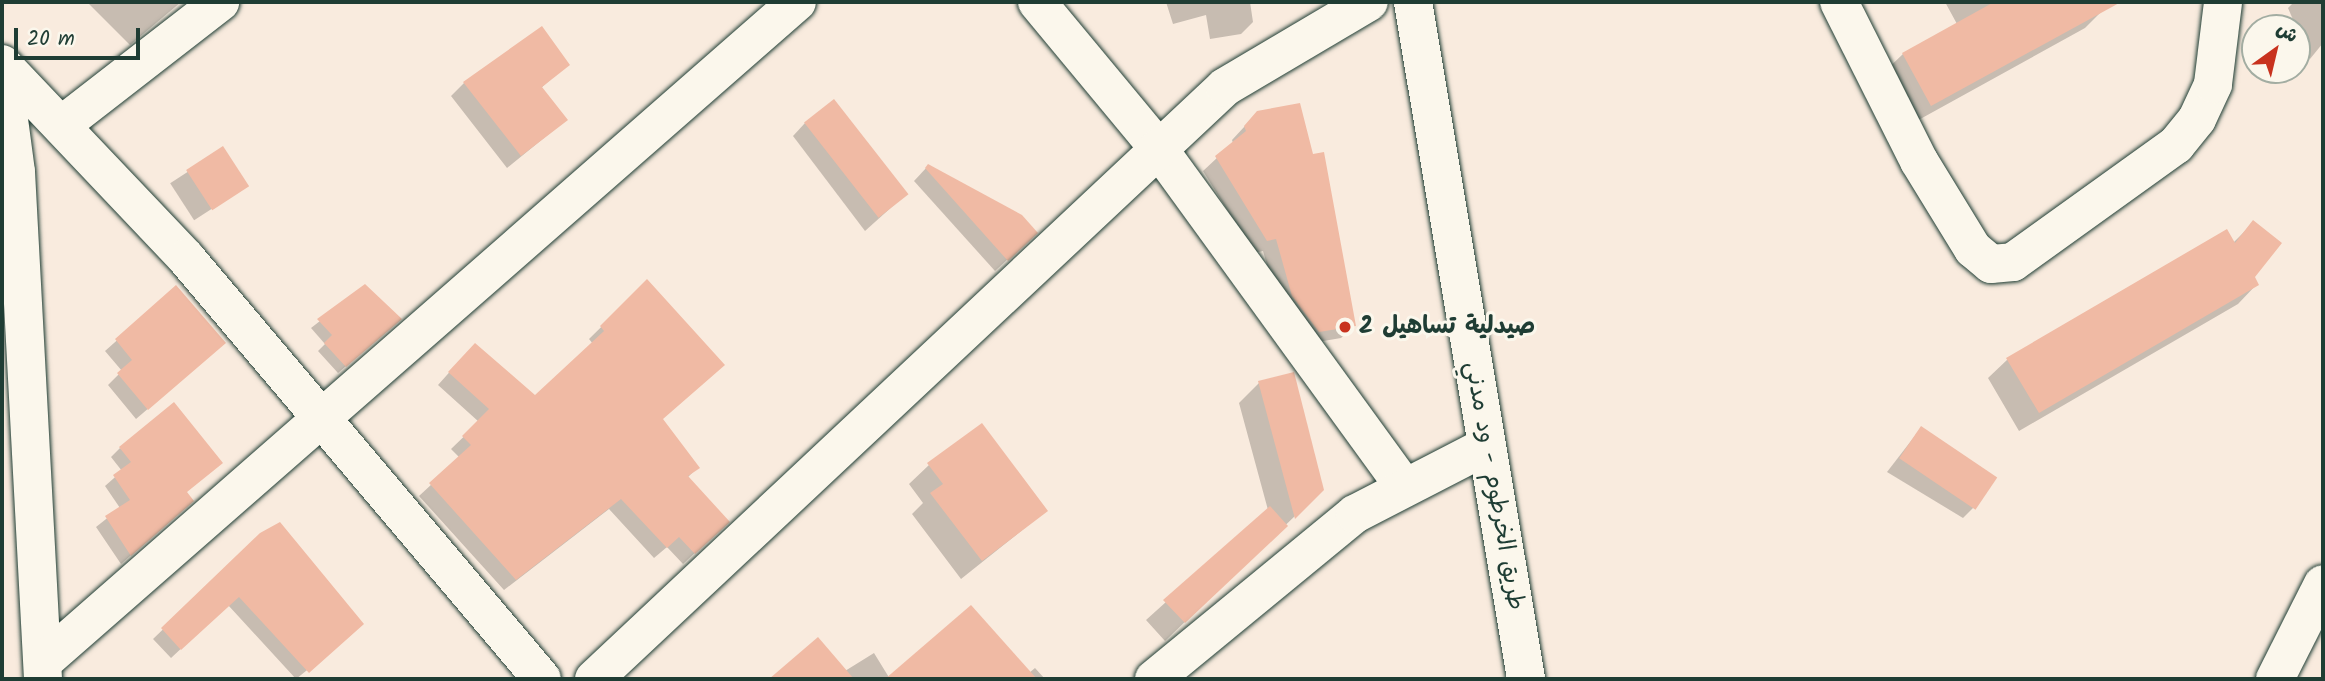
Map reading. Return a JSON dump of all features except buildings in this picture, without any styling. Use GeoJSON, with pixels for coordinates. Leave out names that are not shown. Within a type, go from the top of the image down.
{"type":"FeatureCollection","features":[{"type":"Feature","properties":{"kind":"main road"},"geometry":{"type":"LineString","coordinates":[[63,124],[220,2]]}},
{"type":"Feature","properties":{"kind":"main road"},"geometry":{"type":"LineString","coordinates":[[43,671],[324,416],[797,2]]}},
{"type":"Feature","properties":{"kind":"main road"},"geometry":{"type":"LineString","coordinates":[[1037,2],[1158,148],[1404,487]]}},
{"type":"Feature","properties":{"kind":"main road"},"geometry":{"type":"LineString","coordinates":[[594,679],[1225,87],[1369,2]]}},
{"type":"Feature","properties":{"kind":"main road","name":"طريق الخرطوم - ود مدني"},"geometry":{"type":"LineString","coordinates":[[1413,2],[1526,679]]}},
{"type":"Feature","properties":{"kind":"main road"},"geometry":{"type":"LineString","coordinates":[[1839,2],[1919,161],[1973,249],[1991,264],[2013,262],[2176,145],[2197,119],[2213,85],[2223,2]]}},
{"type":"Feature","properties":{"kind":"main road"},"geometry":{"type":"LineString","coordinates":[[2,66],[63,124],[324,416],[542,679]]}},
{"type":"Feature","properties":{"kind":"main road"},"geometry":{"type":"LineString","coordinates":[[2,66],[43,671]]}},
{"type":"Feature","properties":{"kind":"main road"},"geometry":{"type":"LineString","coordinates":[[1154,679],[1355,514],[1487,446]]}},
{"type":"Feature","properties":{"kind":"main road"},"geometry":{"type":"LineString","coordinates":[[2275,679],[2323,584]]}},
{"type":"Feature","properties":{"kind":"place","name":"صيدلية تساهيل 2"},"geometry":{"type":"Point","coordinates":[1345,327]}}]}
